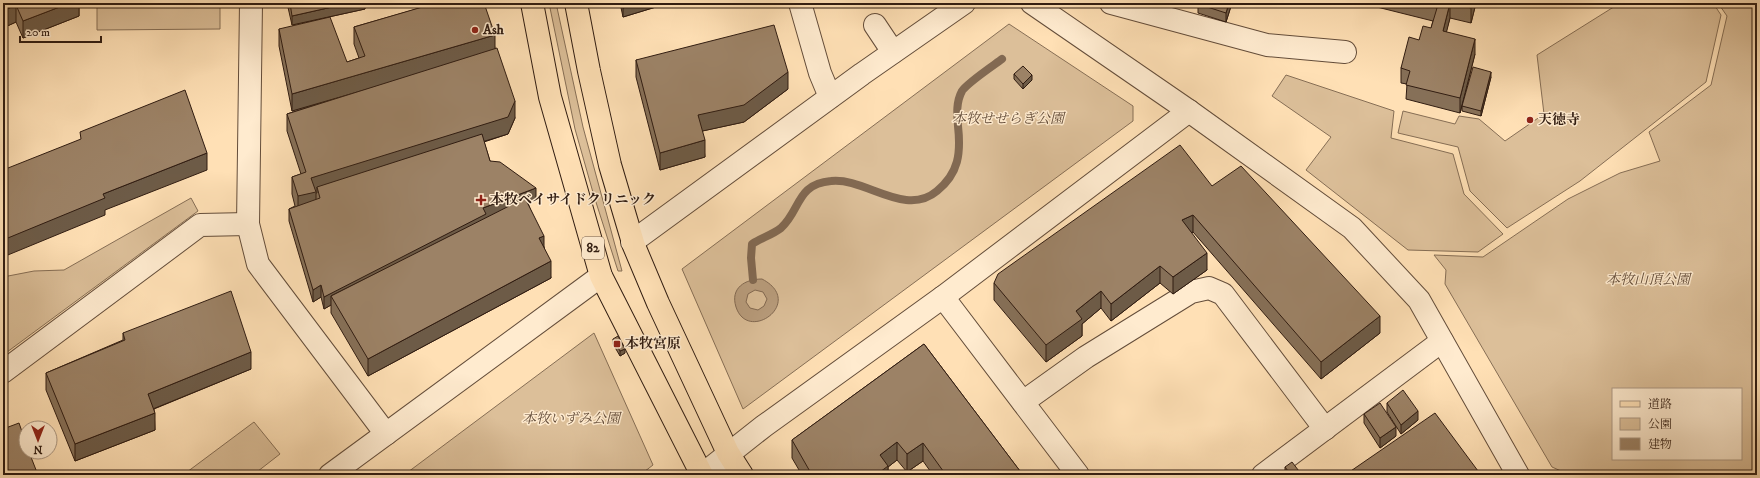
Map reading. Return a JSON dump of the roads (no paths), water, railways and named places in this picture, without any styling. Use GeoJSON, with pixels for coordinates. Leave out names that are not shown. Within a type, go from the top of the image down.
{"type":"FeatureCollection","features":[{"type":"Feature","properties":{"kind":"main road","name":"82"},"geometry":{"type":"LineString","coordinates":[[532,3],[550,97],[601,276],[702,475]]}},
{"type":"Feature","properties":{"kind":"main road"},"geometry":{"type":"LineString","coordinates":[[576,3],[589,71],[610,165],[632,242],[658,303],[728,453],[742,475]]}},
{"type":"Feature","properties":{"kind":"street"},"geometry":{"type":"LineString","coordinates":[[251,3],[248,224],[258,264],[386,434]]}},
{"type":"Feature","properties":{"kind":"street"},"geometry":{"type":"LineString","coordinates":[[800,3],[820,74],[830,97]]}},
{"type":"Feature","properties":{"kind":"street"},"geometry":{"type":"LineString","coordinates":[[1032,3],[1189,111],[1352,228],[1419,300],[1518,475]]}},
{"type":"Feature","properties":{"kind":"street"},"geometry":{"type":"LineString","coordinates":[[1111,3],[1267,45],[1345,52]]}},
{"type":"Feature","properties":{"kind":"street"},"geometry":{"type":"LineString","coordinates":[[632,242],[954,6]]}},
{"type":"Feature","properties":{"kind":"street"},"geometry":{"type":"LineString","coordinates":[[875,25],[893,52]]}},
{"type":"Feature","properties":{"kind":"street"},"geometry":{"type":"LineString","coordinates":[[702,475],[728,453],[943,297],[1189,111]]}},
{"type":"Feature","properties":{"kind":"street"},"geometry":{"type":"LineString","coordinates":[[3,372],[200,225],[248,224]]}},
{"type":"Feature","properties":{"kind":"street"},"geometry":{"type":"LineString","coordinates":[[330,475],[601,276]]}},
{"type":"Feature","properties":{"kind":"street"},"geometry":{"type":"LineString","coordinates":[[1023,402],[1086,357],[1191,292],[1209,288],[1223,294],[1325,429]]}},
{"type":"Feature","properties":{"kind":"street"},"geometry":{"type":"LineString","coordinates":[[943,297],[1078,475]]}},
{"type":"Feature","properties":{"kind":"street"},"geometry":{"type":"LineString","coordinates":[[1263,475],[1442,341]]}},
{"type":"Feature","properties":{"kind":"waterway"},"geometry":{"type":"LineString","coordinates":[[753,280],[751,258],[752,244],[781,228],[805,192],[811,187],[820,183],[844,181],[898,199],[912,200],[925,198],[937,191],[950,177],[957,162],[959,145],[957,108],[962,91],[975,79],[1002,59]]}},
{"type":"Feature","properties":{"kind":"place","name":"Ash"},"geometry":{"type":"Point","coordinates":[475,30]}},
{"type":"Feature","properties":{"kind":"place","name":"天徳寺"},"geometry":{"type":"Point","coordinates":[1530,120]}},
{"type":"Feature","properties":{"kind":"place","name":"本牧ベイサイドクリニック"},"geometry":{"type":"Point","coordinates":[481,200]}},
{"type":"Feature","properties":{"kind":"place","name":"本牧宮原"},"geometry":{"type":"Point","coordinates":[617,344]}},
{"type":"Feature","properties":{"kind":"park label","name":"本牧せせらぎ公園"},"geometry":{"type":"Point","coordinates":[1008,119]}},
{"type":"Feature","properties":{"kind":"park label","name":"本牧山頂公園"},"geometry":{"type":"Point","coordinates":[1648,280]}},
{"type":"Feature","properties":{"kind":"park label","name":"本牧いずみ公園"},"geometry":{"type":"Point","coordinates":[571,419]}}]}
